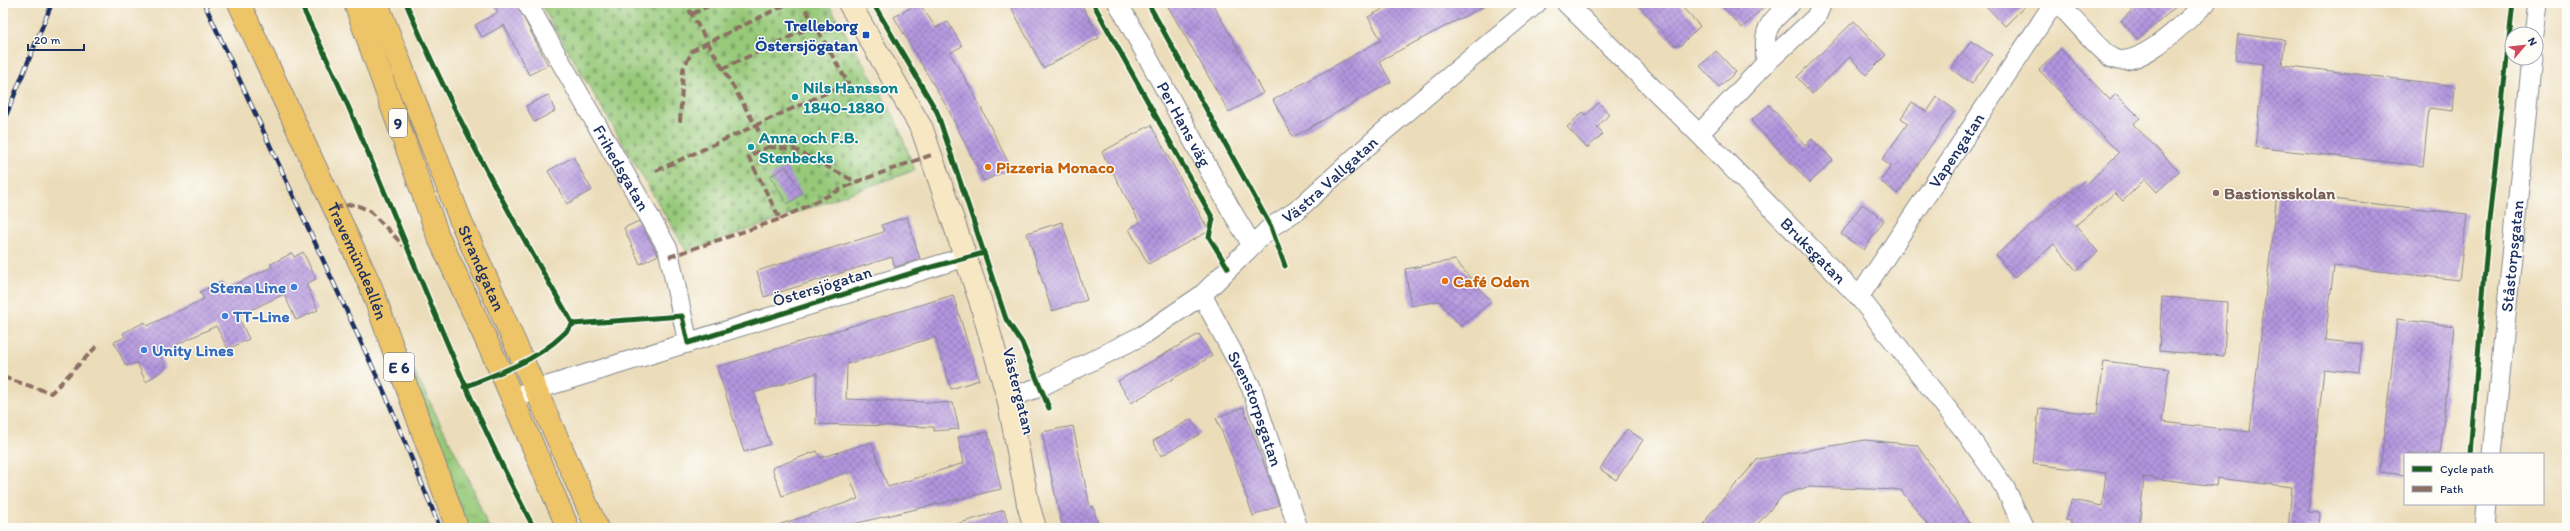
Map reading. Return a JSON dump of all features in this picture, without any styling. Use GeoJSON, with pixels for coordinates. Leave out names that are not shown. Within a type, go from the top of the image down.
{"type":"FeatureCollection","features":[{"type":"Feature","properties":{"kind":"main road","name":"Travemündeallén"},"geometry":{"type":"LineString","coordinates":[[239,3],[371,288],[457,528]]}},
{"type":"Feature","properties":{"kind":"main road","name":"Strandgatan"},"geometry":{"type":"LineString","coordinates":[[355,3],[438,236],[512,397],[568,528]]}},
{"type":"Feature","properties":{"kind":"main road","name":"Strandgatan"},"geometry":{"type":"LineString","coordinates":[[377,3],[460,219],[597,528]]}},
{"type":"Feature","properties":{"kind":"street","name":"Frihedsgatan"},"geometry":{"type":"LineString","coordinates":[[527,3],[668,249],[688,343]]}},
{"type":"Feature","properties":{"kind":"street","name":"Västergatan"},"geometry":{"type":"LineString","coordinates":[[849,3],[922,129],[965,257],[1008,398],[1028,504],[1035,528]]}},
{"type":"Feature","properties":{"kind":"street","name":"Per Hans väg"},"geometry":{"type":"LineString","coordinates":[[1118,3],[1252,245]]}},
{"type":"Feature","properties":{"kind":"street","name":"Västra Vallgatan"},"geometry":{"type":"LineString","coordinates":[[1008,398],[1040,387],[1144,335],[1202,294],[1252,245],[1537,3]]}},
{"type":"Feature","properties":{"kind":"street","name":"Bruksgatan"},"geometry":{"type":"LineString","coordinates":[[1566,3],[1699,134],[1859,297],[1967,434],[2005,488],[2024,528]]}},
{"type":"Feature","properties":{"kind":"street"},"geometry":{"type":"LineString","coordinates":[[1766,63],[1764,37],[1769,23],[1791,3]]}},
{"type":"Feature","properties":{"kind":"street"},"geometry":{"type":"LineString","coordinates":[[1699,134],[1766,63],[1816,17],[1822,3]]}},
{"type":"Feature","properties":{"kind":"street","name":"Vapengatan"},"geometry":{"type":"LineString","coordinates":[[1859,297],[2054,3]]}},
{"type":"Feature","properties":{"kind":"street"},"geometry":{"type":"LineString","coordinates":[[2058,3],[2112,58],[2126,60],[2149,52],[2206,3]]}},
{"type":"Feature","properties":{"kind":"street"},"geometry":{"type":"LineString","coordinates":[[2535,26],[2538,3]]}},
{"type":"Feature","properties":{"kind":"street","name":"Ståstorpsgatan"},"geometry":{"type":"LineString","coordinates":[[2492,453],[2531,66]]}},
{"type":"Feature","properties":{"kind":"street","name":"Östersjögatan"},"geometry":{"type":"LineString","coordinates":[[512,397],[965,257]]}},
{"type":"Feature","properties":{"kind":"street","name":"Svenstorpsgatan"},"geometry":{"type":"LineString","coordinates":[[1202,294],[1251,387],[1298,528]]}},
{"type":"Feature","properties":{"kind":"street"},"geometry":{"type":"LineString","coordinates":[[2485,528],[2487,505]]}},
{"type":"Feature","properties":{"kind":"green space"},"geometry":{"type":"Polygon","coordinates":[[[540,3],[828,3],[894,116],[915,170],[687,252],[540,3]]]}},
{"type":"Feature","properties":{"kind":"green space"},"geometry":{"type":"Polygon","coordinates":[[[407,357],[466,474],[489,528],[468,528],[407,357]]]}},
{"type":"Feature","properties":{"kind":"building"},"geometry":{"type":"Polygon","coordinates":[[[493,3],[516,3],[548,65],[529,75],[504,25],[482,37],[475,25],[498,12],[493,3]]]}},
{"type":"Feature","properties":{"kind":"building"},"geometry":{"type":"Polygon","coordinates":[[[919,3],[936,28],[948,22],[962,46],[950,53],[973,92],[1011,168],[984,181],[949,111],[894,17],[919,3]]]}},
{"type":"Feature","properties":{"kind":"building"},"geometry":{"type":"Polygon","coordinates":[[[1009,3],[1081,3],[1099,38],[1043,68],[1009,3]]]}},
{"type":"Feature","properties":{"kind":"building"},"geometry":{"type":"Polygon","coordinates":[[[1166,3],[1212,3],[1263,93],[1229,112],[1166,3]]]}},
{"type":"Feature","properties":{"kind":"building"},"geometry":{"type":"Polygon","coordinates":[[[1394,3],[1490,3],[1379,61],[1391,82],[1293,137],[1273,100],[1381,40],[1368,17],[1394,3]]]}},
{"type":"Feature","properties":{"kind":"building"},"geometry":{"type":"Polygon","coordinates":[[[1636,3],[1678,3],[1700,26],[1681,45],[1675,45],[1636,3]]]}},
{"type":"Feature","properties":{"kind":"building"},"geometry":{"type":"Polygon","coordinates":[[[1719,3],[1768,3],[1742,28],[1719,3]]]}},
{"type":"Feature","properties":{"kind":"building"},"geometry":{"type":"Polygon","coordinates":[[[1983,3],[2028,3],[2005,26],[1983,3]]]}},
{"type":"Feature","properties":{"kind":"building"},"geometry":{"type":"Polygon","coordinates":[[[2140,3],[2180,3],[2138,40],[2121,21],[2140,3]]]}},
{"type":"Feature","properties":{"kind":"building"},"geometry":{"type":"Polygon","coordinates":[[[1854,21],[1886,55],[1866,75],[1850,57],[1812,94],[1797,77],[1854,21]]]}},
{"type":"Feature","properties":{"kind":"building"},"geometry":{"type":"Polygon","coordinates":[[[2238,34],[2285,40],[2282,65],[2455,86],[2453,111],[2429,108],[2423,166],[2255,147],[2264,64],[2235,60],[2238,34]]]}},
{"type":"Feature","properties":{"kind":"building"},"geometry":{"type":"Polygon","coordinates":[[[1971,41],[1992,55],[1972,84],[1951,69],[1971,41]]]}},
{"type":"Feature","properties":{"kind":"building"},"geometry":{"type":"Polygon","coordinates":[[[2061,49],[2110,100],[2116,94],[2140,118],[2133,124],[2179,171],[2157,192],[2145,179],[2123,201],[2115,193],[2076,225],[2098,252],[2076,270],[2054,244],[2014,278],[1996,255],[2085,180],[2088,183],[2119,153],[2039,70],[2061,49]]]}},
{"type":"Feature","properties":{"kind":"building"},"geometry":{"type":"Polygon","coordinates":[[[1716,51],[1736,72],[1719,87],[1700,66],[1716,51]]]}},
{"type":"Feature","properties":{"kind":"building"},"geometry":{"type":"Polygon","coordinates":[[[548,95],[555,111],[534,122],[526,106],[548,95]]]}},
{"type":"Feature","properties":{"kind":"building"},"geometry":{"type":"Polygon","coordinates":[[[1937,97],[1955,110],[1898,194],[1880,181],[1891,166],[1882,160],[1908,123],[1901,118],[1912,102],[1927,112],[1937,97]]]}},
{"type":"Feature","properties":{"kind":"building"},"geometry":{"type":"Polygon","coordinates":[[[1599,103],[1609,114],[1597,128],[1603,134],[1587,148],[1567,127],[1583,112],[1585,115],[1599,103]]]}},
{"type":"Feature","properties":{"kind":"building"},"geometry":{"type":"Polygon","coordinates":[[[1769,105],[1805,145],[1812,139],[1833,160],[1810,183],[1751,121],[1769,105]]]}},
{"type":"Feature","properties":{"kind":"building"},"geometry":{"type":"Polygon","coordinates":[[[1151,125],[1209,231],[1148,264],[1129,229],[1140,223],[1102,152],[1151,125]]]}},
{"type":"Feature","properties":{"kind":"building"},"geometry":{"type":"Polygon","coordinates":[[[573,157],[592,190],[567,204],[548,171],[573,157]]]}},
{"type":"Feature","properties":{"kind":"building"},"geometry":{"type":"Polygon","coordinates":[[[786,167],[802,194],[787,204],[770,176],[786,167]]]}},
{"type":"Feature","properties":{"kind":"building"},"geometry":{"type":"Polygon","coordinates":[[[2277,193],[2467,214],[2459,280],[2334,266],[2325,340],[2362,344],[2359,373],[2324,369],[2308,512],[2320,513],[2319,528],[2288,528],[2292,487],[2217,478],[2216,486],[2144,477],[2139,528],[2071,528],[2071,521],[2065,520],[2072,500],[2102,506],[2106,473],[2033,464],[2039,408],[2097,414],[2104,361],[2169,369],[2162,422],[2250,432],[2277,193]]]}},
{"type":"Feature","properties":{"kind":"building"},"geometry":{"type":"Polygon","coordinates":[[[1862,204],[1884,220],[1864,250],[1841,234],[1862,204]]]}},
{"type":"Feature","properties":{"kind":"building"},"geometry":{"type":"Polygon","coordinates":[[[907,217],[920,259],[895,267],[892,257],[764,297],[757,271],[884,232],[881,225],[907,217]]]}},
{"type":"Feature","properties":{"kind":"building"},"geometry":{"type":"Polygon","coordinates":[[[639,221],[658,255],[640,264],[624,228],[639,221]]]}},
{"type":"Feature","properties":{"kind":"building"},"geometry":{"type":"Polygon","coordinates":[[[1062,222],[1087,300],[1052,311],[1027,233],[1062,222]]]}},
{"type":"Feature","properties":{"kind":"building"},"geometry":{"type":"Polygon","coordinates":[[[303,252],[316,279],[306,284],[318,310],[296,320],[284,294],[238,316],[249,339],[228,349],[216,326],[159,353],[166,368],[146,382],[137,363],[126,366],[114,342],[125,337],[123,333],[145,322],[147,326],[204,299],[200,292],[222,282],[225,289],[272,267],[271,264],[292,253],[294,257],[303,252]]]}},
{"type":"Feature","properties":{"kind":"building"},"geometry":{"type":"Polygon","coordinates":[[[1455,260],[1491,302],[1461,327],[1439,301],[1411,306],[1405,269],[1455,260]]]}},
{"type":"Feature","properties":{"kind":"building"},"geometry":{"type":"Polygon","coordinates":[[[953,295],[979,380],[951,389],[935,337],[847,364],[846,399],[953,403],[959,429],[934,431],[934,427],[816,424],[817,373],[754,393],[770,444],[744,452],[717,367],[953,295]]]}},
{"type":"Feature","properties":{"kind":"building"},"geometry":{"type":"Polygon","coordinates":[[[2162,297],[2227,302],[2224,356],[2159,351],[2162,297]]]}},
{"type":"Feature","properties":{"kind":"building"},"geometry":{"type":"Polygon","coordinates":[[[2397,319],[2454,326],[2440,453],[2404,453],[2404,475],[2380,472],[2397,319]]]}},
{"type":"Feature","properties":{"kind":"building"},"geometry":{"type":"Polygon","coordinates":[[[1199,334],[1212,356],[1131,403],[1118,381],[1199,334]]]}},
{"type":"Feature","properties":{"kind":"building"},"geometry":{"type":"Polygon","coordinates":[[[1243,407],[1279,505],[1253,516],[1235,463],[1216,418],[1243,407]]]}},
{"type":"Feature","properties":{"kind":"building"},"geometry":{"type":"Polygon","coordinates":[[[1191,419],[1200,434],[1161,456],[1153,441],[1191,419]]]}},
{"type":"Feature","properties":{"kind":"building"},"geometry":{"type":"Polygon","coordinates":[[[1073,426],[1090,507],[1093,506],[1099,528],[1063,528],[1059,513],[1042,432],[1073,426]]]}},
{"type":"Feature","properties":{"kind":"building"},"geometry":{"type":"Polygon","coordinates":[[[1627,429],[1643,440],[1616,480],[1600,469],[1627,429]]]}},
{"type":"Feature","properties":{"kind":"building"},"geometry":{"type":"Polygon","coordinates":[[[988,432],[1001,489],[836,528],[778,528],[778,525],[858,499],[848,472],[782,496],[772,468],[817,451],[820,458],[871,442],[888,487],[964,463],[958,437],[988,432]]]}},
{"type":"Feature","properties":{"kind":"building"},"geometry":{"type":"Polygon","coordinates":[[[1865,440],[1917,445],[1973,528],[1930,528],[1901,490],[1807,487],[1783,495],[1754,528],[1702,528],[1709,515],[1758,459],[1865,440]]]}},
{"type":"Feature","properties":{"kind":"building"},"geometry":{"type":"Polygon","coordinates":[[[1004,510],[1009,528],[957,528],[957,524],[1004,510]]]}},
{"type":"Feature","properties":{"kind":"railway"},"geometry":{"type":"LineString","coordinates":[[3,123],[52,3]]}},
{"type":"Feature","properties":{"kind":"railway"},"geometry":{"type":"LineString","coordinates":[[204,3],[386,396],[440,528]]}},
{"type":"Feature","properties":{"kind":"marked path"},"geometry":{"type":"LineString","coordinates":[[669,257],[780,219],[748,156],[768,147],[685,3]]}},
{"type":"Feature","properties":{"kind":"marked path"},"geometry":{"type":"LineString","coordinates":[[692,14],[714,3]]}},
{"type":"Feature","properties":{"kind":"marked path"},"geometry":{"type":"LineString","coordinates":[[680,122],[683,69],[693,50],[789,3]]}},
{"type":"Feature","properties":{"kind":"marked path"},"geometry":{"type":"LineString","coordinates":[[656,171],[848,83],[802,3]]}},
{"type":"Feature","properties":{"kind":"marked path"},"geometry":{"type":"LineString","coordinates":[[722,69],[815,25]]}},
{"type":"Feature","properties":{"kind":"marked path"},"geometry":{"type":"LineString","coordinates":[[768,147],[794,149],[856,182]]}},
{"type":"Feature","properties":{"kind":"marked path"},"geometry":{"type":"LineString","coordinates":[[780,219],[856,182],[931,155]]}},
{"type":"Feature","properties":{"kind":"marked path"},"geometry":{"type":"LineString","coordinates":[[334,208],[354,204],[370,211],[404,246]]}},
{"type":"Feature","properties":{"kind":"marked path"},"geometry":{"type":"LineString","coordinates":[[3,377],[51,393],[97,346]]}},
{"type":"Feature","properties":{"kind":"cycle path"},"geometry":{"type":"LineString","coordinates":[[300,3],[360,134],[471,398],[501,464],[534,528]]}},
{"type":"Feature","properties":{"kind":"cycle path"},"geometry":{"type":"LineString","coordinates":[[406,3],[463,126],[528,246],[573,324]]}},
{"type":"Feature","properties":{"kind":"cycle path"},"geometry":{"type":"LineString","coordinates":[[873,3],[937,112],[1006,319],[1022,343],[1049,408]]}},
{"type":"Feature","properties":{"kind":"cycle path"},"geometry":{"type":"LineString","coordinates":[[1093,3],[1213,219],[1209,237],[1228,268]]}},
{"type":"Feature","properties":{"kind":"cycle path"},"geometry":{"type":"LineString","coordinates":[[1148,3],[1271,227],[1285,266]]}},
{"type":"Feature","properties":{"kind":"cycle path"},"geometry":{"type":"LineString","coordinates":[[2470,453],[2489,221],[2513,3]]}},
{"type":"Feature","properties":{"kind":"cycle path"},"geometry":{"type":"LineString","coordinates":[[464,387],[509,369],[537,355],[562,336],[573,324],[682,316],[688,343],[928,268],[984,253]]}},
{"type":"Feature","properties":{"kind":"place","name":"Trelleborg Östersjögatan"},"geometry":{"type":"Point","coordinates":[866,35]}},
{"type":"Feature","properties":{"kind":"place","name":"Nils Hansson 1840-1880"},"geometry":{"type":"Point","coordinates":[795,97]}},
{"type":"Feature","properties":{"kind":"place","name":"Anna och F.B. Stenbecks"},"geometry":{"type":"Point","coordinates":[751,147]}},
{"type":"Feature","properties":{"kind":"place","name":"Pizzeria Monaco"},"geometry":{"type":"Point","coordinates":[988,167]}},
{"type":"Feature","properties":{"kind":"place","name":"Bastionsskolan"},"geometry":{"type":"Point","coordinates":[2216,193]}},
{"type":"Feature","properties":{"kind":"place","name":"Café Oden"},"geometry":{"type":"Point","coordinates":[1445,281]}},
{"type":"Feature","properties":{"kind":"place","name":"Stena Line"},"geometry":{"type":"Point","coordinates":[294,287]}},
{"type":"Feature","properties":{"kind":"place","name":"TT-Line"},"geometry":{"type":"Point","coordinates":[225,316]}},
{"type":"Feature","properties":{"kind":"place","name":"Unity Lines"},"geometry":{"type":"Point","coordinates":[144,350]}}]}
